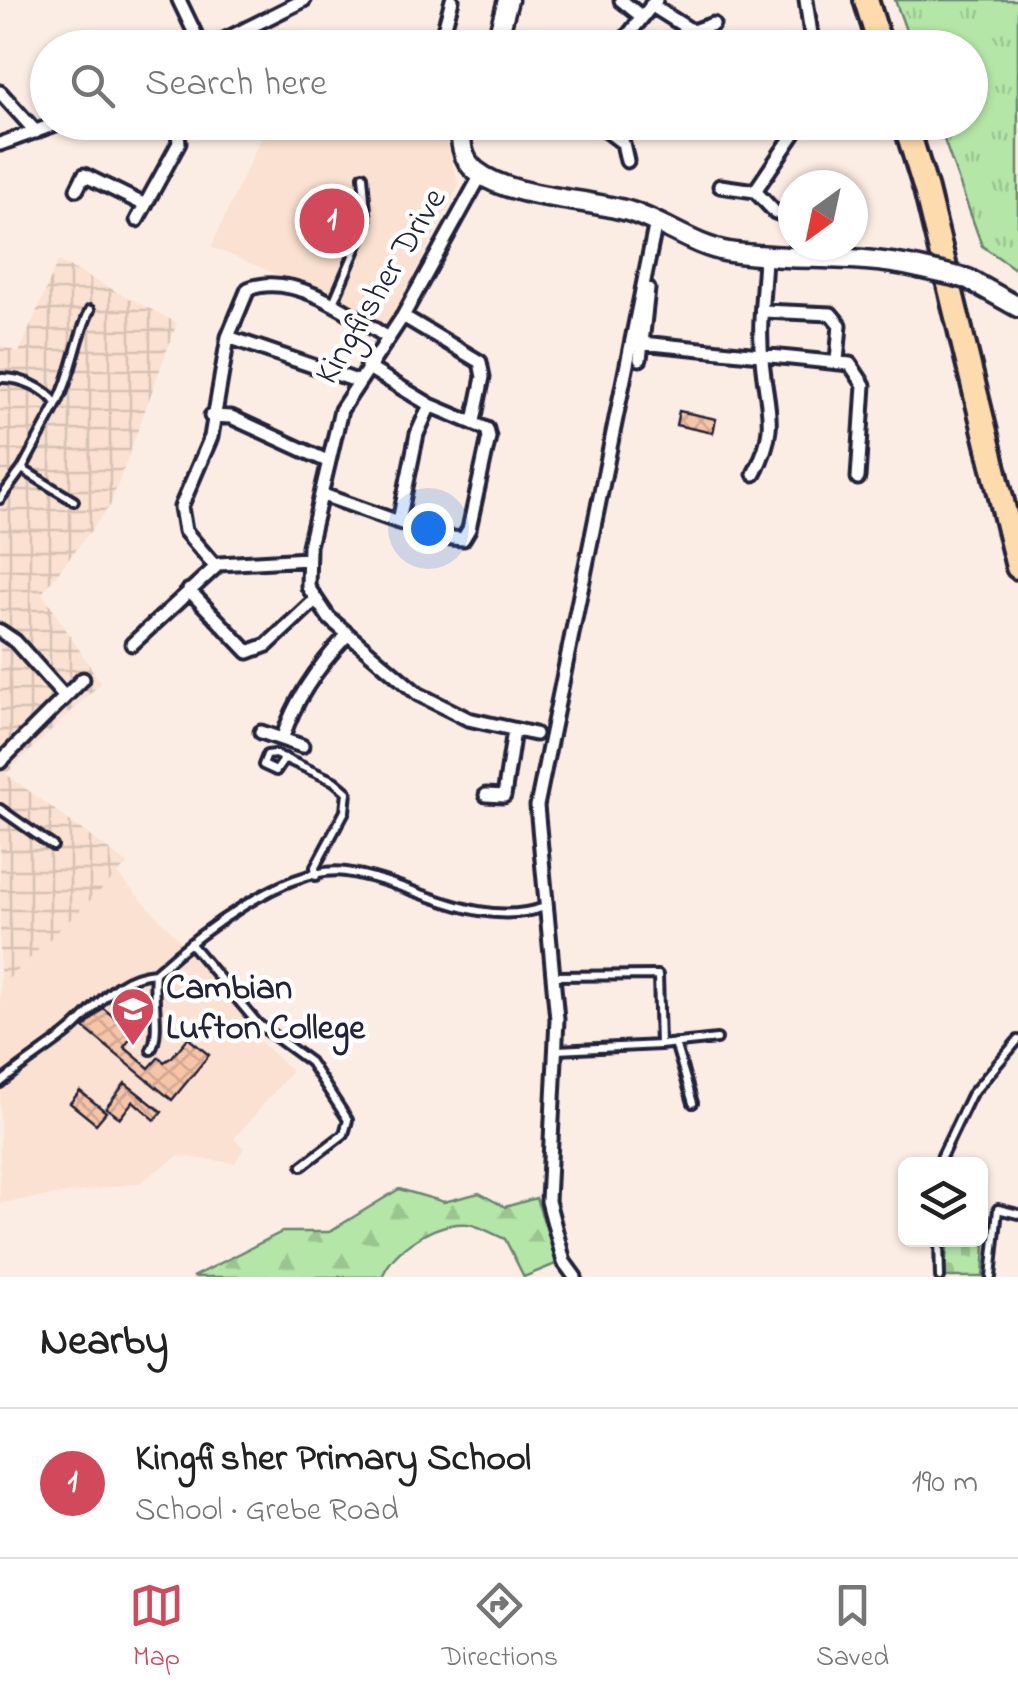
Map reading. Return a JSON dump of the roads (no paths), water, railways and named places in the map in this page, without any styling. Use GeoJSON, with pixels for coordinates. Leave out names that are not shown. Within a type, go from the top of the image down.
{"type":"FeatureCollection","features":[{"type":"Feature","properties":{"kind":"highway"},"geometry":{"type":"LineString","coordinates":[[866,0],[876,30]]}},
{"type":"Feature","properties":{"kind":"highway"},"geometry":{"type":"LineString","coordinates":[[911,140],[1018,567]]}},
{"type":"Feature","properties":{"kind":"street"},"geometry":{"type":"LineString","coordinates":[[178,0],[195,30]]}},
{"type":"Feature","properties":{"kind":"street"},"geometry":{"type":"LineString","coordinates":[[242,30],[304,0]]}},
{"type":"Feature","properties":{"kind":"street"},"geometry":{"type":"LineString","coordinates":[[444,30],[452,0]]}},
{"type":"Feature","properties":{"kind":"street"},"geometry":{"type":"LineString","coordinates":[[500,30],[508,0]]}},
{"type":"Feature","properties":{"kind":"street"},"geometry":{"type":"LineString","coordinates":[[621,0],[642,17]]}},
{"type":"Feature","properties":{"kind":"street"},"geometry":{"type":"LineString","coordinates":[[806,0],[810,30]]}},
{"type":"Feature","properties":{"kind":"street"},"geometry":{"type":"LineString","coordinates":[[632,30],[654,2],[692,30]]}},
{"type":"Feature","properties":{"kind":"street"},"geometry":{"type":"LineString","coordinates":[[696,30],[713,24]]}},
{"type":"Feature","properties":{"kind":"street"},"geometry":{"type":"LineString","coordinates":[[0,92],[30,125]]}},
{"type":"Feature","properties":{"kind":"street"},"geometry":{"type":"LineString","coordinates":[[0,144],[30,134]]}},
{"type":"Feature","properties":{"kind":"street"},"geometry":{"type":"LineString","coordinates":[[137,220],[179,140]]}},
{"type":"Feature","properties":{"kind":"street"},"geometry":{"type":"LineString","coordinates":[[462,140],[462,148],[481,175],[656,222],[705,246],[765,256],[840,256],[919,268],[968,279],[1018,308]]}},
{"type":"Feature","properties":{"kind":"street"},"geometry":{"type":"LineString","coordinates":[[619,140],[626,161]]}},
{"type":"Feature","properties":{"kind":"street"},"geometry":{"type":"LineString","coordinates":[[755,191],[790,140]]}},
{"type":"Feature","properties":{"kind":"street","name":"Kingfisher Drive"},"geometry":{"type":"LineString","coordinates":[[314,601],[308,587],[308,559],[341,410],[403,316],[481,175]]}},
{"type":"Feature","properties":{"kind":"street"},"geometry":{"type":"LineString","coordinates":[[77,189],[84,176],[145,206]]}},
{"type":"Feature","properties":{"kind":"street"},"geometry":{"type":"LineString","coordinates":[[720,186],[755,191],[778,213]]}},
{"type":"Feature","properties":{"kind":"street"},"geometry":{"type":"LineString","coordinates":[[575,1277],[564,1262],[548,1201],[556,1050],[555,976],[537,806],[656,222]]}},
{"type":"Feature","properties":{"kind":"street"},"geometry":{"type":"LineString","coordinates":[[754,474],[767,448],[771,423],[761,358],[765,256]]}},
{"type":"Feature","properties":{"kind":"street"},"geometry":{"type":"LineString","coordinates":[[215,566],[185,532],[180,514],[213,431],[211,416],[228,337],[248,289],[264,282],[333,303],[388,338]]}},
{"type":"Feature","properties":{"kind":"street"},"geometry":{"type":"LineString","coordinates":[[640,359],[648,289]]}},
{"type":"Feature","properties":{"kind":"street"},"geometry":{"type":"LineString","coordinates":[[763,311],[831,314],[840,324],[837,362]]}},
{"type":"Feature","properties":{"kind":"street"},"geometry":{"type":"LineString","coordinates":[[403,316],[480,362],[484,377],[474,421]]}},
{"type":"Feature","properties":{"kind":"street"},"geometry":{"type":"LineString","coordinates":[[228,337],[358,381]]}},
{"type":"Feature","properties":{"kind":"street"},"geometry":{"type":"LineString","coordinates":[[642,343],[850,364],[862,378],[858,478]]}},
{"type":"Feature","properties":{"kind":"street"},"geometry":{"type":"LineString","coordinates":[[323,495],[441,537],[456,540],[467,534],[490,437],[483,425],[430,405],[367,367]]}},
{"type":"Feature","properties":{"kind":"street"},"geometry":{"type":"LineString","coordinates":[[399,521],[418,434],[430,405]]}},
{"type":"Feature","properties":{"kind":"street"},"geometry":{"type":"LineString","coordinates":[[211,416],[231,417],[327,461]]}},
{"type":"Feature","properties":{"kind":"street"},"geometry":{"type":"LineString","coordinates":[[132,644],[215,566],[308,559]]}},
{"type":"Feature","properties":{"kind":"street"},"geometry":{"type":"LineString","coordinates":[[189,590],[248,652],[267,646],[314,601],[418,694],[444,710],[535,734]]}},
{"type":"Feature","properties":{"kind":"street"},"geometry":{"type":"LineString","coordinates":[[0,631],[15,641],[64,696]]}},
{"type":"Feature","properties":{"kind":"street"},"geometry":{"type":"LineString","coordinates":[[283,738],[290,715],[323,661],[348,634]]}},
{"type":"Feature","properties":{"kind":"street"},"geometry":{"type":"LineString","coordinates":[[0,762],[83,679]]}},
{"type":"Feature","properties":{"kind":"street"},"geometry":{"type":"LineString","coordinates":[[486,795],[504,796],[514,730]]}},
{"type":"Feature","properties":{"kind":"street"},"geometry":{"type":"LineString","coordinates":[[261,732],[302,746]]}},
{"type":"Feature","properties":{"kind":"lane"},"geometry":{"type":"LineString","coordinates":[[333,303],[367,223],[363,176]]}},
{"type":"Feature","properties":{"kind":"lane"},"geometry":{"type":"LineString","coordinates":[[0,499],[22,469],[74,370],[80,333],[90,310]]}},
{"type":"Feature","properties":{"kind":"lane"},"geometry":{"type":"LineString","coordinates":[[0,378],[14,377],[50,394],[57,404]]}},
{"type":"Feature","properties":{"kind":"lane"},"geometry":{"type":"LineString","coordinates":[[22,469],[74,502]]}},
{"type":"Feature","properties":{"kind":"lane"},"geometry":{"type":"LineString","coordinates":[[284,758],[347,792],[346,812],[315,867],[316,876]]}},
{"type":"Feature","properties":{"kind":"lane"},"geometry":{"type":"LineString","coordinates":[[0,809],[53,846]]}},
{"type":"Feature","properties":{"kind":"lane"},"geometry":{"type":"LineString","coordinates":[[0,1083],[69,1032],[110,990],[138,974],[155,973],[190,943],[294,879],[344,871],[488,914],[530,912],[546,906]]}},
{"type":"Feature","properties":{"kind":"lane"},"geometry":{"type":"LineString","coordinates":[[190,943],[258,1024],[310,1062],[348,1120],[344,1134],[302,1166]]}},
{"type":"Feature","properties":{"kind":"lane"},"geometry":{"type":"LineString","coordinates":[[151,1050],[157,1040],[151,1004],[155,973]]}},
{"type":"Feature","properties":{"kind":"lane"},"geometry":{"type":"LineString","coordinates":[[555,976],[658,975],[660,1045]]}},
{"type":"Feature","properties":{"kind":"lane"},"geometry":{"type":"LineString","coordinates":[[556,1050],[718,1039]]}},
{"type":"Feature","properties":{"kind":"lane"},"geometry":{"type":"LineString","coordinates":[[941,1157],[971,1096],[999,1057],[1018,1040]]}},
{"type":"Feature","properties":{"kind":"lane"},"geometry":{"type":"LineString","coordinates":[[675,1043],[693,1103]]}},
{"type":"Feature","properties":{"kind":"lane"},"geometry":{"type":"LineString","coordinates":[[991,1277],[998,1209],[1018,1214]]}},
{"type":"Feature","properties":{"kind":"lane"},"geometry":{"type":"LineString","coordinates":[[940,1247],[940,1277]]}},
{"type":"Feature","properties":{"kind":"place","name":"Kingfisher Primary School"},"geometry":{"type":"Point","coordinates":[332,221]}},
{"type":"Feature","properties":{"kind":"place","name":"Cambian Lufton College"},"geometry":{"type":"Point","coordinates":[133,1047]}}]}
